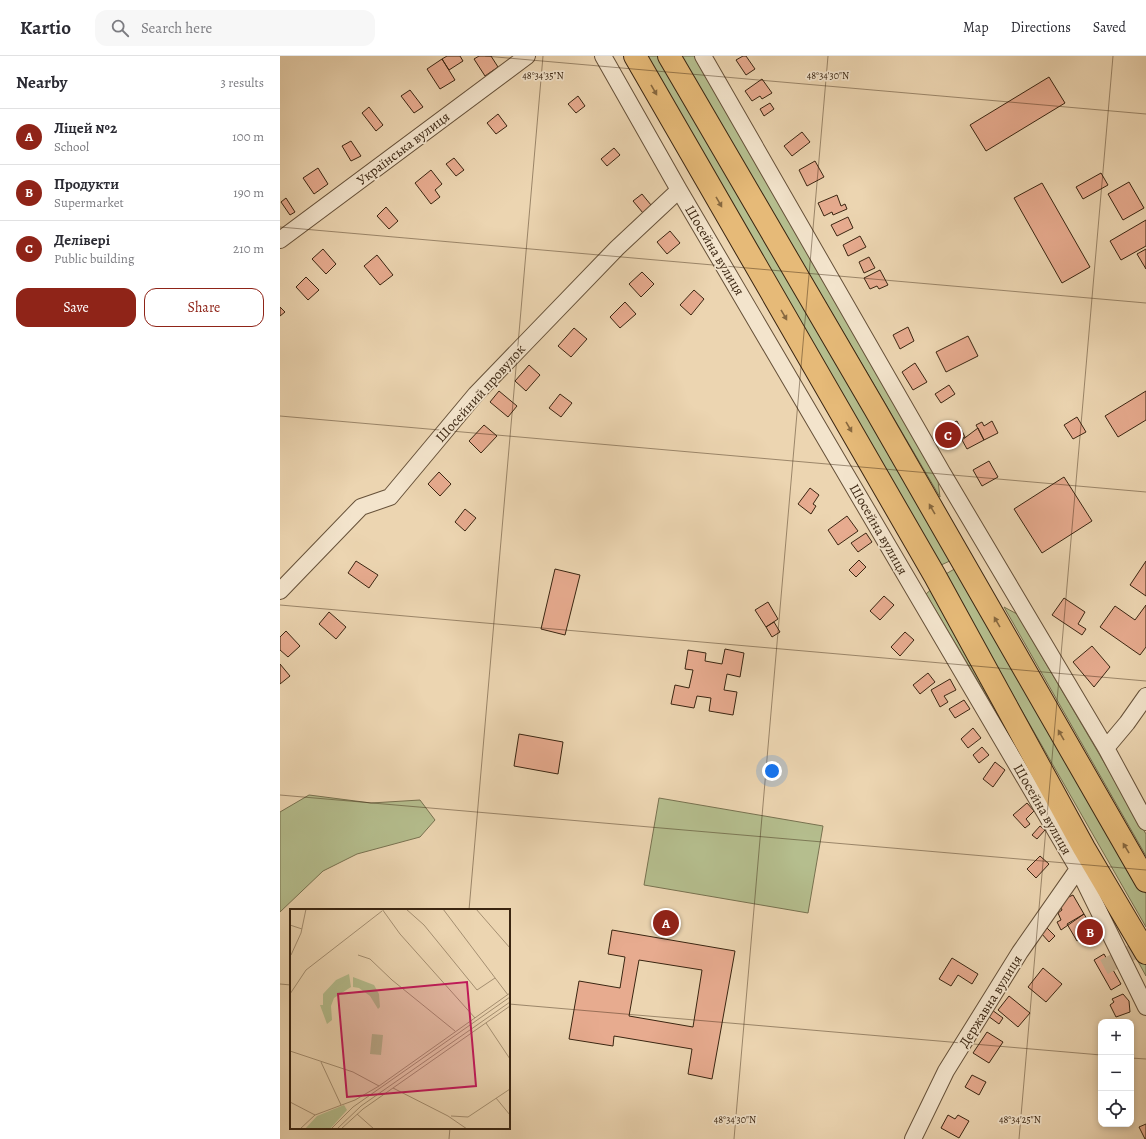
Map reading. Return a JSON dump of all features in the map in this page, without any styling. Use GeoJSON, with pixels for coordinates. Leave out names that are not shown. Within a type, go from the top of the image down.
{"type":"FeatureCollection","features":[{"type":"Feature","properties":{"kind":"highway"},"geometry":{"type":"LineString","coordinates":[[635,56],[935,576],[1084,848],[1146,953]]}},
{"type":"Feature","properties":{"kind":"highway"},"geometry":{"type":"LineString","coordinates":[[669,56],[875,409],[1146,882]]}},
{"type":"Feature","properties":{"kind":"street","name":"Українська вулиця"},"geometry":{"type":"LineString","coordinates":[[280,240],[527,56]]}},
{"type":"Feature","properties":{"kind":"street","name":"Шосейна вулиця"},"geometry":{"type":"LineString","coordinates":[[603,56],[1078,869],[1146,1008]]}},
{"type":"Feature","properties":{"kind":"street"},"geometry":{"type":"LineString","coordinates":[[703,56],[942,472],[1106,748],[1146,822]]}},
{"type":"Feature","properties":{"kind":"street","name":"Шосейний провулок"},"geometry":{"type":"LineString","coordinates":[[280,591],[361,507],[390,497],[476,394],[617,248],[680,190]]}},
{"type":"Feature","properties":{"kind":"street"},"geometry":{"type":"LineString","coordinates":[[1106,748],[1127,723],[1146,696]]}},
{"type":"Feature","properties":{"kind":"street","name":"Державна вулиця"},"geometry":{"type":"LineString","coordinates":[[914,1139],[946,1071],[1020,952],[1078,869]]}},
{"type":"Feature","properties":{"kind":"green space"},"geometry":{"type":"Polygon","coordinates":[[[642,56],[659,56],[954,559],[939,566],[642,56]]]}},
{"type":"Feature","properties":{"kind":"green space"},"geometry":{"type":"Polygon","coordinates":[[[681,56],[695,56],[937,473],[940,497],[681,56]]]}},
{"type":"Feature","properties":{"kind":"green space"},"geometry":{"type":"Polygon","coordinates":[[[958,567],[1146,894],[1146,927],[944,575],[958,567]]]}},
{"type":"Feature","properties":{"kind":"green space"},"geometry":{"type":"Polygon","coordinates":[[[934,587],[1146,961],[1146,976],[1055,810],[926,594],[934,587]]]}},
{"type":"Feature","properties":{"kind":"green space"},"geometry":{"type":"Polygon","coordinates":[[[1004,607],[1017,614],[1146,834],[1146,856],[1004,607]]]}},
{"type":"Feature","properties":{"kind":"green space"},"geometry":{"type":"Polygon","coordinates":[[[309,795],[371,803],[420,800],[435,820],[420,837],[357,854],[323,871],[280,912],[280,812],[309,795]]]}},
{"type":"Feature","properties":{"kind":"green space"},"geometry":{"type":"Polygon","coordinates":[[[659,798],[823,826],[808,913],[644,885],[659,798]]]}},
{"type":"Feature","properties":{"kind":"building"},"geometry":{"type":"Polygon","coordinates":[[[447,56],[460,56],[463,61],[449,70],[442,59],[447,56]]]}},
{"type":"Feature","properties":{"kind":"building"},"geometry":{"type":"Polygon","coordinates":[[[479,56],[491,56],[498,67],[485,76],[474,59],[479,56]]]}},
{"type":"Feature","properties":{"kind":"building"},"geometry":{"type":"Polygon","coordinates":[[[746,56],[755,69],[746,75],[736,60],[746,56]]]}},
{"type":"Feature","properties":{"kind":"building"},"geometry":{"type":"Polygon","coordinates":[[[442,59],[455,80],[440,89],[427,69],[442,59]]]}},
{"type":"Feature","properties":{"kind":"building"},"geometry":{"type":"Polygon","coordinates":[[[1049,77],[1065,103],[986,151],[970,125],[1049,77]]]}},
{"type":"Feature","properties":{"kind":"building"},"geometry":{"type":"Polygon","coordinates":[[[762,79],[772,93],[762,99],[760,96],[752,101],[745,91],[762,79]]]}},
{"type":"Feature","properties":{"kind":"building"},"geometry":{"type":"Polygon","coordinates":[[[410,90],[423,107],[414,113],[401,96],[410,90]]]}},
{"type":"Feature","properties":{"kind":"building"},"geometry":{"type":"Polygon","coordinates":[[[578,96],[585,106],[576,113],[568,104],[578,96]]]}},
{"type":"Feature","properties":{"kind":"building"},"geometry":{"type":"Polygon","coordinates":[[[770,103],[774,109],[764,116],[760,109],[770,103]]]}},
{"type":"Feature","properties":{"kind":"building"},"geometry":{"type":"Polygon","coordinates":[[[369,107],[383,125],[376,131],[362,113],[369,107]]]}},
{"type":"Feature","properties":{"kind":"building"},"geometry":{"type":"Polygon","coordinates":[[[498,114],[507,126],[496,134],[487,123],[498,114]]]}},
{"type":"Feature","properties":{"kind":"building"},"geometry":{"type":"Polygon","coordinates":[[[802,132],[810,142],[792,156],[784,146],[802,132]]]}},
{"type":"Feature","properties":{"kind":"building"},"geometry":{"type":"Polygon","coordinates":[[[351,141],[361,156],[351,161],[342,146],[351,141]]]}},
{"type":"Feature","properties":{"kind":"building"},"geometry":{"type":"Polygon","coordinates":[[[614,148],[620,155],[607,166],[601,159],[614,148]]]}},
{"type":"Feature","properties":{"kind":"building"},"geometry":{"type":"Polygon","coordinates":[[[454,158],[464,170],[456,176],[446,164],[454,158]]]}},
{"type":"Feature","properties":{"kind":"building"},"geometry":{"type":"Polygon","coordinates":[[[815,161],[824,177],[807,186],[799,170],[815,161]]]}},
{"type":"Feature","properties":{"kind":"building"},"geometry":{"type":"Polygon","coordinates":[[[318,168],[328,184],[314,194],[303,178],[318,168]]]}},
{"type":"Feature","properties":{"kind":"building"},"geometry":{"type":"Polygon","coordinates":[[[431,170],[442,184],[435,190],[440,197],[431,204],[415,183],[431,170]]]}},
{"type":"Feature","properties":{"kind":"building"},"geometry":{"type":"Polygon","coordinates":[[[1101,173],[1108,185],[1083,199],[1076,187],[1101,173]]]}},
{"type":"Feature","properties":{"kind":"building"},"geometry":{"type":"Polygon","coordinates":[[[1129,182],[1144,208],[1123,220],[1108,194],[1129,182]]]}},
{"type":"Feature","properties":{"kind":"building"},"geometry":{"type":"Polygon","coordinates":[[[1042,183],[1090,267],[1062,283],[1014,198],[1042,183]]]}},
{"type":"Feature","properties":{"kind":"building"},"geometry":{"type":"Polygon","coordinates":[[[642,194],[651,205],[643,213],[633,201],[642,194]]]}},
{"type":"Feature","properties":{"kind":"building"},"geometry":{"type":"Polygon","coordinates":[[[837,195],[841,206],[845,204],[847,209],[833,215],[832,212],[824,216],[818,203],[837,195]]]}},
{"type":"Feature","properties":{"kind":"building"},"geometry":{"type":"Polygon","coordinates":[[[286,198],[295,212],[290,215],[281,202],[286,198]]]}},
{"type":"Feature","properties":{"kind":"building"},"geometry":{"type":"Polygon","coordinates":[[[386,207],[398,221],[389,229],[377,216],[386,207]]]}},
{"type":"Feature","properties":{"kind":"building"},"geometry":{"type":"Polygon","coordinates":[[[848,217],[853,228],[837,236],[831,225],[848,217]]]}},
{"type":"Feature","properties":{"kind":"building"},"geometry":{"type":"Polygon","coordinates":[[[1146,220],[1146,246],[1121,260],[1110,241],[1146,220]]]}},
{"type":"Feature","properties":{"kind":"building"},"geometry":{"type":"Polygon","coordinates":[[[670,231],[680,243],[667,254],[657,242],[670,231]]]}},
{"type":"Feature","properties":{"kind":"building"},"geometry":{"type":"Polygon","coordinates":[[[860,236],[866,247],[848,256],[843,245],[860,236]]]}},
{"type":"Feature","properties":{"kind":"building"},"geometry":{"type":"Polygon","coordinates":[[[323,249],[336,264],[326,274],[312,259],[323,249]]]}},
{"type":"Feature","properties":{"kind":"building"},"geometry":{"type":"Polygon","coordinates":[[[1146,249],[1146,269],[1137,254],[1146,249]]]}},
{"type":"Feature","properties":{"kind":"building"},"geometry":{"type":"Polygon","coordinates":[[[377,255],[393,275],[380,285],[364,266],[377,255]]]}},
{"type":"Feature","properties":{"kind":"building"},"geometry":{"type":"Polygon","coordinates":[[[869,257],[875,268],[864,273],[859,262],[869,257]]]}},
{"type":"Feature","properties":{"kind":"building"},"geometry":{"type":"Polygon","coordinates":[[[880,270],[888,285],[879,289],[877,286],[870,289],[864,278],[880,270]]]}},
{"type":"Feature","properties":{"kind":"building"},"geometry":{"type":"Polygon","coordinates":[[[642,272],[654,284],[641,297],[629,284],[642,272]]]}},
{"type":"Feature","properties":{"kind":"building"},"geometry":{"type":"Polygon","coordinates":[[[306,277],[319,290],[308,300],[296,287],[306,277]]]}},
{"type":"Feature","properties":{"kind":"building"},"geometry":{"type":"Polygon","coordinates":[[[694,290],[704,299],[691,315],[680,305],[694,290]]]}},
{"type":"Feature","properties":{"kind":"building"},"geometry":{"type":"Polygon","coordinates":[[[625,302],[636,314],[620,328],[610,317],[625,302]]]}},
{"type":"Feature","properties":{"kind":"building"},"geometry":{"type":"Polygon","coordinates":[[[280,307],[285,312],[280,316],[280,307]]]}},
{"type":"Feature","properties":{"kind":"building"},"geometry":{"type":"Polygon","coordinates":[[[908,327],[914,341],[900,349],[893,335],[908,327]]]}},
{"type":"Feature","properties":{"kind":"building"},"geometry":{"type":"Polygon","coordinates":[[[574,328],[587,339],[571,357],[558,346],[574,328]]]}},
{"type":"Feature","properties":{"kind":"building"},"geometry":{"type":"Polygon","coordinates":[[[968,336],[978,356],[946,372],[936,352],[968,336]]]}},
{"type":"Feature","properties":{"kind":"building"},"geometry":{"type":"Polygon","coordinates":[[[915,363],[927,382],[913,390],[902,372],[915,363]]]}},
{"type":"Feature","properties":{"kind":"building"},"geometry":{"type":"Polygon","coordinates":[[[529,365],[540,375],[526,391],[515,381],[529,365]]]}},
{"type":"Feature","properties":{"kind":"building"},"geometry":{"type":"Polygon","coordinates":[[[949,385],[955,394],[941,403],[935,394],[949,385]]]}},
{"type":"Feature","properties":{"kind":"building"},"geometry":{"type":"Polygon","coordinates":[[[499,391],[517,406],[508,417],[490,402],[499,391]]]}},
{"type":"Feature","properties":{"kind":"building"},"geometry":{"type":"Polygon","coordinates":[[[1146,391],[1146,420],[1118,437],[1105,416],[1146,391]]]}},
{"type":"Feature","properties":{"kind":"building"},"geometry":{"type":"Polygon","coordinates":[[[560,394],[572,403],[561,417],[549,408],[560,394]]]}},
{"type":"Feature","properties":{"kind":"building"},"geometry":{"type":"Polygon","coordinates":[[[1077,417],[1086,432],[1073,439],[1064,425],[1077,417]]]}},
{"type":"Feature","properties":{"kind":"building"},"geometry":{"type":"Polygon","coordinates":[[[957,421],[965,437],[947,446],[939,429],[957,421]]]}},
{"type":"Feature","properties":{"kind":"building"},"geometry":{"type":"Polygon","coordinates":[[[992,421],[998,433],[984,440],[976,425],[982,422],[984,426],[992,421]]]}},
{"type":"Feature","properties":{"kind":"building"},"geometry":{"type":"Polygon","coordinates":[[[484,425],[497,436],[481,453],[469,441],[484,425]]]}},
{"type":"Feature","properties":{"kind":"building"},"geometry":{"type":"Polygon","coordinates":[[[978,428],[984,440],[967,449],[962,440],[978,428]]]}},
{"type":"Feature","properties":{"kind":"building"},"geometry":{"type":"Polygon","coordinates":[[[989,461],[998,477],[982,486],[973,470],[989,461]]]}},
{"type":"Feature","properties":{"kind":"building"},"geometry":{"type":"Polygon","coordinates":[[[439,472],[451,484],[440,496],[428,484],[439,472]]]}},
{"type":"Feature","properties":{"kind":"building"},"geometry":{"type":"Polygon","coordinates":[[[1064,477],[1092,521],[1042,553],[1014,509],[1064,477]]]}},
{"type":"Feature","properties":{"kind":"building"},"geometry":{"type":"Polygon","coordinates":[[[810,488],[819,495],[813,504],[816,506],[811,514],[798,504],[810,488]]]}},
{"type":"Feature","properties":{"kind":"building"},"geometry":{"type":"Polygon","coordinates":[[[465,509],[476,518],[465,531],[455,522],[465,509]]]}},
{"type":"Feature","properties":{"kind":"building"},"geometry":{"type":"Polygon","coordinates":[[[847,516],[858,531],[838,545],[828,530],[847,516]]]}},
{"type":"Feature","properties":{"kind":"building"},"geometry":{"type":"Polygon","coordinates":[[[866,533],[872,542],[858,552],[851,543],[866,533]]]}},
{"type":"Feature","properties":{"kind":"building"},"geometry":{"type":"Polygon","coordinates":[[[859,560],[866,567],[856,577],[849,570],[859,560]]]}},
{"type":"Feature","properties":{"kind":"building"},"geometry":{"type":"Polygon","coordinates":[[[356,561],[378,575],[369,588],[348,573],[356,561]]]}},
{"type":"Feature","properties":{"kind":"building"},"geometry":{"type":"Polygon","coordinates":[[[1146,561],[1146,596],[1130,585],[1146,561]]]}},
{"type":"Feature","properties":{"kind":"building"},"geometry":{"type":"Polygon","coordinates":[[[555,569],[580,575],[565,635],[541,629],[555,569]]]}},
{"type":"Feature","properties":{"kind":"building"},"geometry":{"type":"Polygon","coordinates":[[[884,596],[894,605],[880,620],[870,611],[884,596]]]}},
{"type":"Feature","properties":{"kind":"building"},"geometry":{"type":"Polygon","coordinates":[[[1064,598],[1085,612],[1078,624],[1086,629],[1082,635],[1052,615],[1064,598]]]}},
{"type":"Feature","properties":{"kind":"building"},"geometry":{"type":"Polygon","coordinates":[[[768,602],[778,619],[766,627],[755,610],[768,602]]]}},
{"type":"Feature","properties":{"kind":"building"},"geometry":{"type":"Polygon","coordinates":[[[1146,605],[1146,647],[1140,655],[1100,627],[1115,606],[1135,620],[1146,605]]]}},
{"type":"Feature","properties":{"kind":"building"},"geometry":{"type":"Polygon","coordinates":[[[329,612],[346,627],[336,639],[319,624],[329,612]]]}},
{"type":"Feature","properties":{"kind":"building"},"geometry":{"type":"Polygon","coordinates":[[[774,622],[780,632],[772,637],[766,627],[774,622]]]}},
{"type":"Feature","properties":{"kind":"building"},"geometry":{"type":"Polygon","coordinates":[[[286,631],[300,646],[288,657],[280,650],[280,637],[286,631]]]}},
{"type":"Feature","properties":{"kind":"building"},"geometry":{"type":"Polygon","coordinates":[[[905,632],[914,640],[900,656],[891,647],[905,632]]]}},
{"type":"Feature","properties":{"kind":"building"},"geometry":{"type":"Polygon","coordinates":[[[1092,646],[1110,667],[1094,687],[1073,662],[1092,646]]]}},
{"type":"Feature","properties":{"kind":"building"},"geometry":{"type":"Polygon","coordinates":[[[725,649],[744,653],[740,677],[727,674],[724,690],[737,692],[733,715],[709,711],[711,698],[697,696],[694,708],[671,704],[675,685],[689,688],[693,670],[685,669],[688,650],[706,653],[705,661],[722,664],[725,649]]]}},
{"type":"Feature","properties":{"kind":"building"},"geometry":{"type":"Polygon","coordinates":[[[280,664],[290,676],[280,684],[280,664]]]}},
{"type":"Feature","properties":{"kind":"building"},"geometry":{"type":"Polygon","coordinates":[[[928,673],[935,682],[920,694],[913,685],[928,673]]]}},
{"type":"Feature","properties":{"kind":"building"},"geometry":{"type":"Polygon","coordinates":[[[950,679],[956,690],[944,696],[948,702],[940,707],[931,690],[950,679]]]}},
{"type":"Feature","properties":{"kind":"building"},"geometry":{"type":"Polygon","coordinates":[[[964,700],[970,709],[955,718],[949,709],[964,700]]]}},
{"type":"Feature","properties":{"kind":"building"},"geometry":{"type":"Polygon","coordinates":[[[973,728],[981,738],[968,748],[961,739],[973,728]]]}},
{"type":"Feature","properties":{"kind":"building"},"geometry":{"type":"Polygon","coordinates":[[[519,734],[563,742],[558,774],[514,766],[519,734]]]}},
{"type":"Feature","properties":{"kind":"building"},"geometry":{"type":"Polygon","coordinates":[[[982,747],[989,755],[979,763],[973,755],[982,747]]]}},
{"type":"Feature","properties":{"kind":"building"},"geometry":{"type":"Polygon","coordinates":[[[995,762],[1005,770],[993,787],[983,779],[995,762]]]}},
{"type":"Feature","properties":{"kind":"building"},"geometry":{"type":"Polygon","coordinates":[[[1027,803],[1034,811],[1026,819],[1030,824],[1025,828],[1013,815],[1027,803]]]}},
{"type":"Feature","properties":{"kind":"building"},"geometry":{"type":"Polygon","coordinates":[[[1040,826],[1045,830],[1037,839],[1032,835],[1040,826]]]}},
{"type":"Feature","properties":{"kind":"building"},"geometry":{"type":"Polygon","coordinates":[[[1040,856],[1049,864],[1036,878],[1027,869],[1040,856]]]}},
{"type":"Feature","properties":{"kind":"building"},"geometry":{"type":"Polygon","coordinates":[[[1073,895],[1084,914],[1061,930],[1057,922],[1061,920],[1058,913],[1062,910],[1058,902],[1073,895]]]}},
{"type":"Feature","properties":{"kind":"building"},"geometry":{"type":"Polygon","coordinates":[[[1084,914],[1094,931],[1077,941],[1067,924],[1084,914]]]}},
{"type":"Feature","properties":{"kind":"building"},"geometry":{"type":"Polygon","coordinates":[[[1047,928],[1055,936],[1049,942],[1041,933],[1047,928]]]}},
{"type":"Feature","properties":{"kind":"building"},"geometry":{"type":"Polygon","coordinates":[[[612,930],[735,951],[712,1079],[688,1074],[692,1049],[614,1036],[613,1046],[569,1039],[579,981],[620,988],[625,957],[608,954],[612,930]],[[639,960],[629,1016],[693,1027],[702,970],[639,960]]]}},
{"type":"Feature","properties":{"kind":"building"},"geometry":{"type":"Polygon","coordinates":[[[1104,954],[1121,984],[1111,990],[1094,960],[1104,954]]]}},
{"type":"Feature","properties":{"kind":"building"},"geometry":{"type":"Polygon","coordinates":[[[952,958],[978,974],[972,984],[958,975],[951,986],[939,979],[952,958]]]}},
{"type":"Feature","properties":{"kind":"building"},"geometry":{"type":"Polygon","coordinates":[[[1043,968],[1062,984],[1046,1002],[1028,987],[1043,968]]]}},
{"type":"Feature","properties":{"kind":"building"},"geometry":{"type":"Polygon","coordinates":[[[1123,994],[1129,1001],[1130,1012],[1116,1017],[1110,1005],[1114,1002],[1112,999],[1123,994]]]}},
{"type":"Feature","properties":{"kind":"building"},"geometry":{"type":"Polygon","coordinates":[[[1009,996],[1030,1013],[1018,1027],[998,1010],[1009,996]]]}},
{"type":"Feature","properties":{"kind":"building"},"geometry":{"type":"Polygon","coordinates":[[[992,1010],[1003,1018],[999,1024],[988,1016],[992,1010]]]}},
{"type":"Feature","properties":{"kind":"building"},"geometry":{"type":"Polygon","coordinates":[[[987,1032],[1003,1042],[989,1063],[973,1053],[987,1032]]]}},
{"type":"Feature","properties":{"kind":"building"},"geometry":{"type":"Polygon","coordinates":[[[972,1075],[986,1082],[979,1095],[965,1087],[972,1075]]]}},
{"type":"Feature","properties":{"kind":"building"},"geometry":{"type":"Polygon","coordinates":[[[948,1115],[955,1119],[958,1115],[969,1121],[959,1138],[941,1128],[948,1115]]]}},
{"type":"Feature","properties":{"kind":"building"},"geometry":{"type":"Polygon","coordinates":[[[1146,1124],[1146,1139],[1145,1139],[1139,1127],[1146,1124]]]}},
{"type":"Feature","properties":{"kind":"tunnel"},"geometry":{"type":"LineString","coordinates":[[1104,967],[1146,945]]}},
{"type":"Feature","properties":{"kind":"place","name":"Делівері"},"geometry":{"type":"Point","coordinates":[948,435]}},
{"type":"Feature","properties":{"kind":"place","name":"Ліцей №2"},"geometry":{"type":"Point","coordinates":[666,923]}},
{"type":"Feature","properties":{"kind":"place","name":"Продукти"},"geometry":{"type":"Point","coordinates":[1090,932]}}]}
